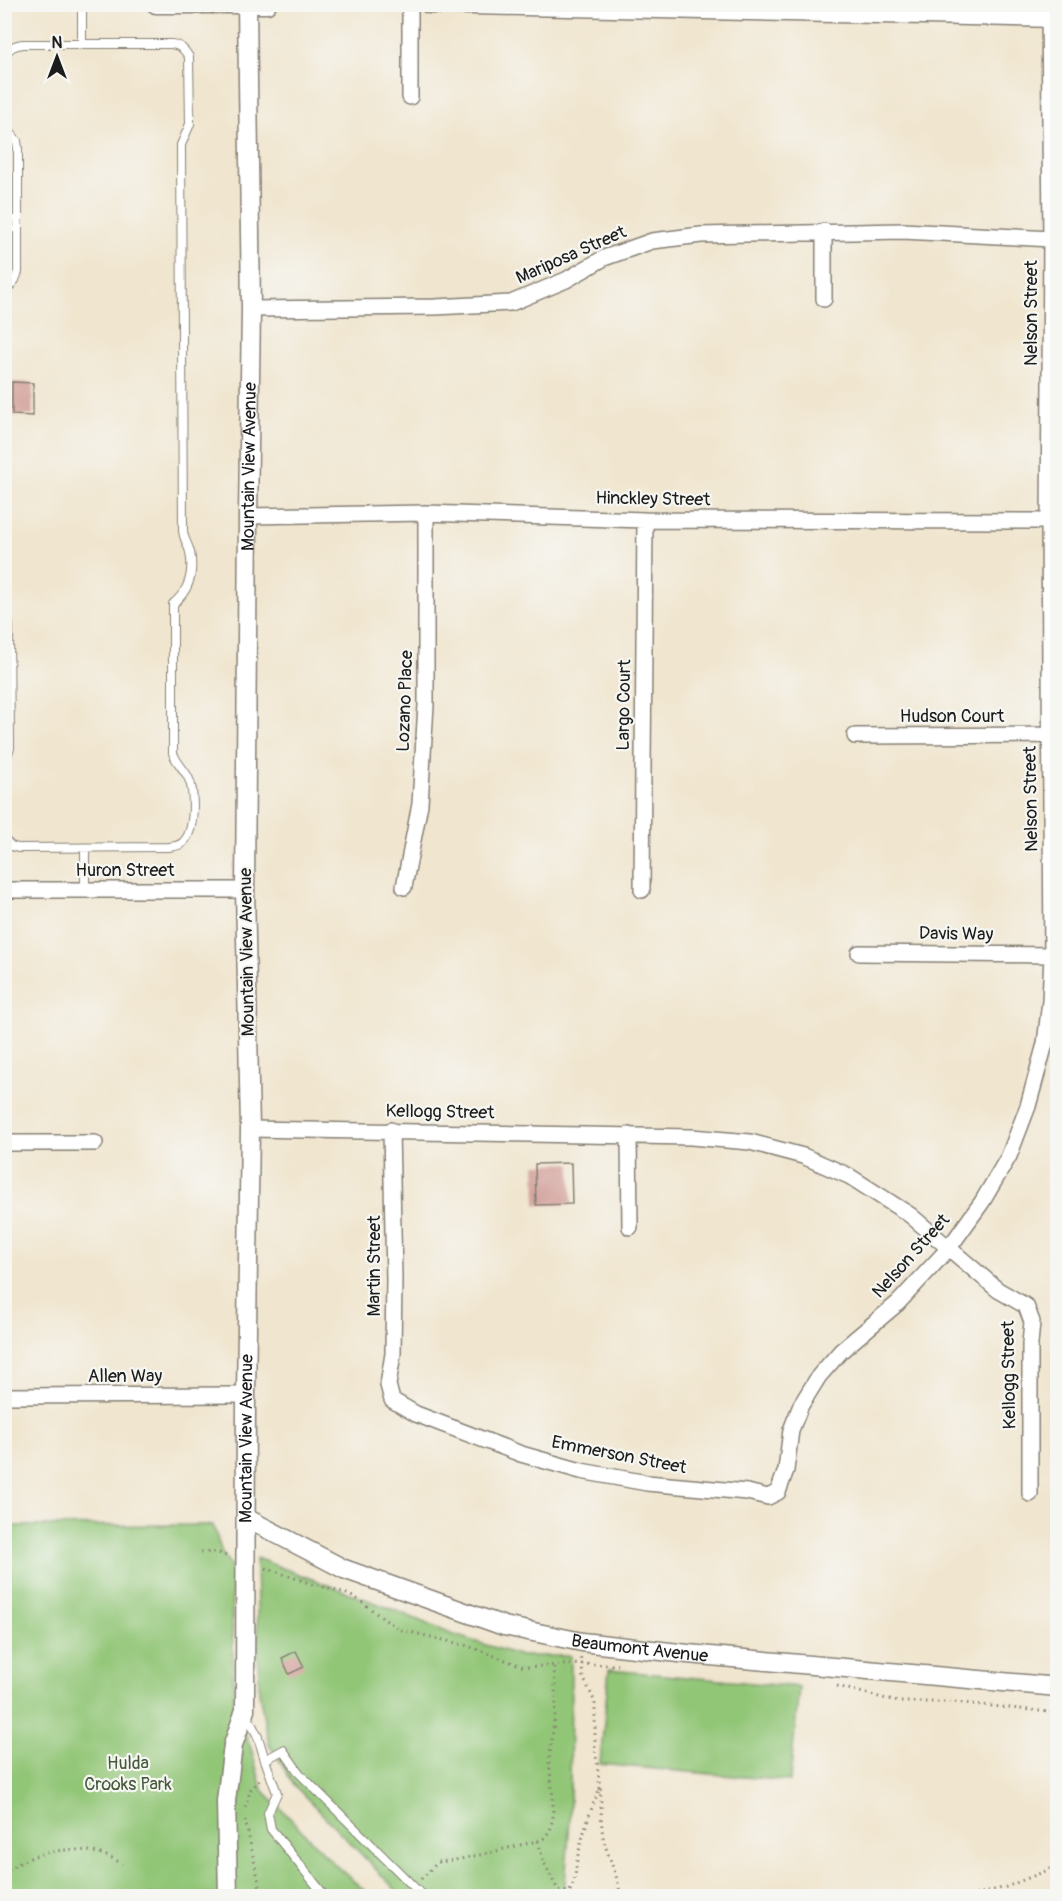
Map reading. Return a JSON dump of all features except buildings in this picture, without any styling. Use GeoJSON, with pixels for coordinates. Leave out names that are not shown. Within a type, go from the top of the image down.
{"type":"FeatureCollection","features":[{"type":"Feature","properties":{"kind":"street"},"geometry":{"type":"LineString","coordinates":[[156,4],[267,4]]}},
{"type":"Feature","properties":{"kind":"street"},"geometry":{"type":"LineString","coordinates":[[410,4],[410,97]]}},
{"type":"Feature","properties":{"kind":"street"},"geometry":{"type":"LineString","coordinates":[[429,4],[1052,13]]}},
{"type":"Feature","properties":{"kind":"street","name":"Mountain View Avenue"},"geometry":{"type":"LineString","coordinates":[[228,1896],[226,1801],[233,1745],[245,1710],[250,1129],[245,890],[251,309],[247,5]]}},
{"type":"Feature","properties":{"kind":"street","name":"Nelson Street"},"geometry":{"type":"LineString","coordinates":[[778,1492],[786,1470],[791,1430],[801,1405],[819,1376],[841,1351],[898,1303],[950,1248],[982,1202],[1009,1156],[1028,1106],[1045,1044],[1052,955],[1050,735],[1053,520],[1052,13]]}},
{"type":"Feature","properties":{"kind":"street"},"geometry":{"type":"LineString","coordinates":[[824,231],[824,298]]}},
{"type":"Feature","properties":{"kind":"street","name":"Mariposa Street"},"geometry":{"type":"LineString","coordinates":[[251,309],[435,307],[511,303],[566,280],[604,258],[652,241],[701,235],[903,231],[1051,238]]}},
{"type":"Feature","properties":{"kind":"street","name":"Hinckley Street"},"geometry":{"type":"LineString","coordinates":[[248,516],[426,513],[645,520],[1053,520]]}},
{"type":"Feature","properties":{"kind":"street","name":"Lozano Place"},"geometry":{"type":"LineString","coordinates":[[404,887],[420,804],[426,705],[426,513]]}},
{"type":"Feature","properties":{"kind":"street","name":"Largo Court"},"geometry":{"type":"LineString","coordinates":[[642,890],[645,520]]}},
{"type":"Feature","properties":{"kind":"street","name":"Hudson Court"},"geometry":{"type":"LineString","coordinates":[[855,736],[1050,735]]}},
{"type":"Feature","properties":{"kind":"street","name":"Huron Street"},"geometry":{"type":"LineString","coordinates":[[4,890],[245,890]]}},
{"type":"Feature","properties":{"kind":"street","name":"Davis Way"},"geometry":{"type":"LineString","coordinates":[[859,953],[1052,955]]}},
{"type":"Feature","properties":{"kind":"street","name":"Kellogg Street"},"geometry":{"type":"LineString","coordinates":[[250,1129],[629,1135],[750,1142],[803,1156],[856,1180],[910,1215],[998,1290],[1026,1306],[1032,1322],[1030,1494]]}},
{"type":"Feature","properties":{"kind":"street","name":"Martin Street"},"geometry":{"type":"LineString","coordinates":[[391,1130],[394,1279],[393,1354],[388,1385],[392,1400]]}},
{"type":"Feature","properties":{"kind":"street"},"geometry":{"type":"LineString","coordinates":[[629,1135],[630,1227]]}},
{"type":"Feature","properties":{"kind":"street"},"geometry":{"type":"LineString","coordinates":[[4,1143],[95,1143]]}},
{"type":"Feature","properties":{"kind":"street","name":"Allen Way"},"geometry":{"type":"LineString","coordinates":[[4,1396],[246,1395]]}},
{"type":"Feature","properties":{"kind":"street","name":"Emmerson Street"},"geometry":{"type":"LineString","coordinates":[[392,1400],[416,1414],[521,1454],[581,1471],[647,1484],[747,1492],[768,1497],[778,1492]]}},
{"type":"Feature","properties":{"kind":"street","name":"Beaumont Avenue"},"geometry":{"type":"LineString","coordinates":[[246,1518],[344,1569],[504,1626],[582,1642],[688,1654],[1058,1687]]}},
{"type":"Feature","properties":{"kind":"lane"},"geometry":{"type":"LineString","coordinates":[[82,4],[82,44]]}},
{"type":"Feature","properties":{"kind":"lane"},"geometry":{"type":"LineString","coordinates":[[4,56],[15,45],[82,44],[177,45],[184,49],[189,57],[190,124],[181,145],[181,168],[183,530],[190,552],[191,578],[182,598],[173,604],[173,753],[189,779],[192,795],[191,830],[180,845],[18,848],[11,846],[4,839]]}},
{"type":"Feature","properties":{"kind":"lane"},"geometry":{"type":"LineString","coordinates":[[4,124],[17,141],[18,149],[18,272],[15,280],[4,293]]}},
{"type":"Feature","properties":{"kind":"lane"},"geometry":{"type":"LineString","coordinates":[[4,614],[9,624],[10,736],[10,748],[4,764]]}},
{"type":"Feature","properties":{"kind":"lane"},"geometry":{"type":"LineString","coordinates":[[85,848],[85,890]]}},
{"type":"Feature","properties":{"kind":"lane"},"geometry":{"type":"LineString","coordinates":[[245,1710],[258,1737],[277,1793],[268,1814],[271,1829],[324,1896]]}},
{"type":"Feature","properties":{"kind":"lane"},"geometry":{"type":"LineString","coordinates":[[265,1760],[283,1750],[300,1774],[423,1896]]}},
{"type":"Feature","properties":{"kind":"path"},"geometry":{"type":"LineString","coordinates":[[582,1642],[583,1677],[595,1702],[595,1747],[603,1838],[611,1864],[618,1877],[620,1896]]}},
{"type":"Feature","properties":{"kind":"path"},"geometry":{"type":"LineString","coordinates":[[413,1887],[438,1862],[464,1860],[493,1850],[538,1841],[550,1831],[553,1797],[549,1762],[556,1706],[554,1667]]}},
{"type":"Feature","properties":{"kind":"path"},"geometry":{"type":"LineString","coordinates":[[257,1773],[261,1780],[251,1789],[244,1811],[262,1896]]}},
{"type":"Feature","properties":{"kind":"path"},"geometry":{"type":"LineString","coordinates":[[538,1841],[544,1863],[558,1890],[569,1892],[574,1886],[574,1870],[579,1851],[600,1788]]}},
{"type":"Feature","properties":{"kind":"path"},"geometry":{"type":"LineString","coordinates":[[4,1874],[14,1865],[38,1855],[69,1850],[96,1851],[122,1864]]}},
{"type":"Feature","properties":{"kind":"path"},"geometry":{"type":"LineString","coordinates":[[970,1896],[1006,1887],[1058,1866]]}},
{"type":"Feature","properties":{"kind":"green space","name":"Hulda Crooks Park"},"geometry":{"type":"Polygon","coordinates":[[[213,1525],[222,1553],[231,1566],[234,1704],[251,1748],[262,1789],[334,1864],[371,1896],[5,1896],[4,1526],[213,1525]]]}},
{"type":"Feature","properties":{"kind":"green space"},"geometry":{"type":"Polygon","coordinates":[[[256,1558],[397,1611],[451,1634],[521,1656],[571,1656],[570,1820],[564,1896],[402,1896],[294,1785],[269,1744],[259,1693],[256,1558]]]}},
{"type":"Feature","properties":{"kind":"green space"},"geometry":{"type":"Polygon","coordinates":[[[609,1670],[799,1687],[790,1781],[600,1764],[609,1670]]]}}]}
